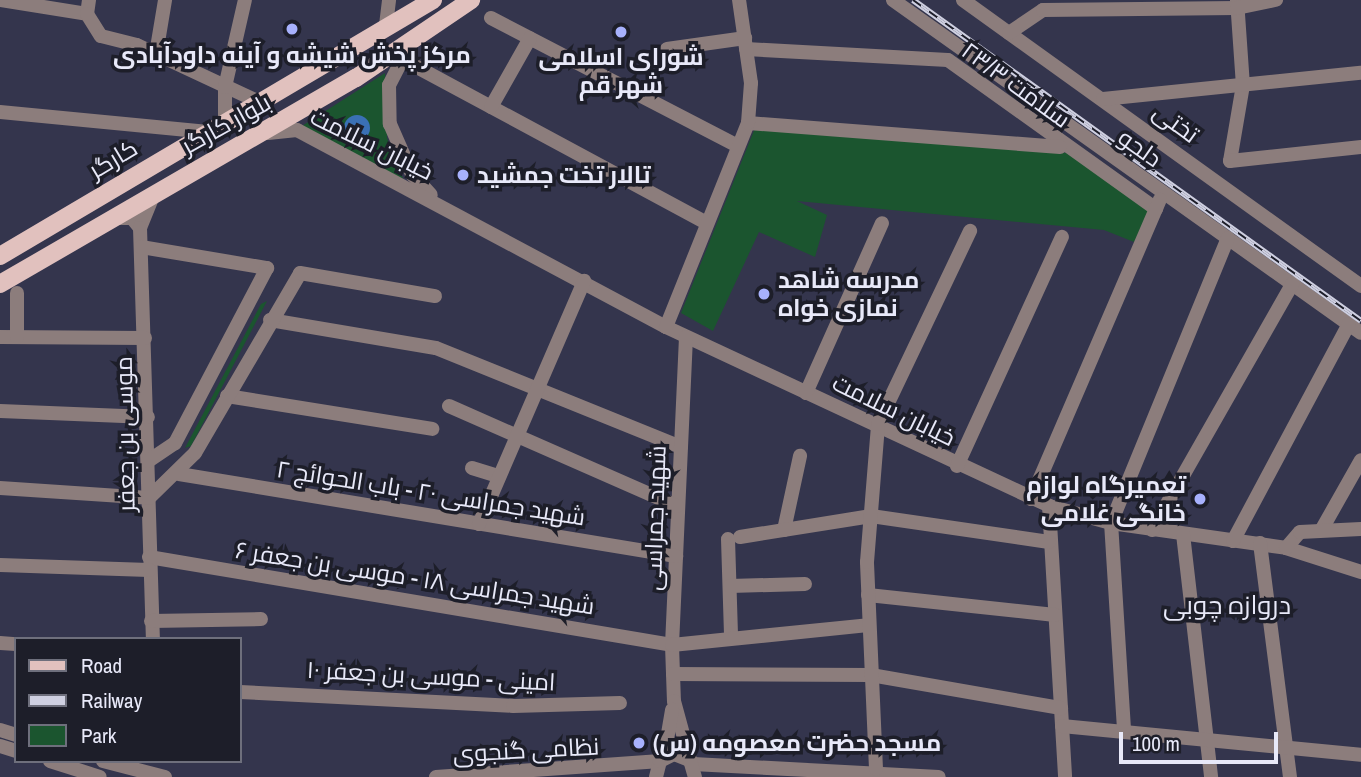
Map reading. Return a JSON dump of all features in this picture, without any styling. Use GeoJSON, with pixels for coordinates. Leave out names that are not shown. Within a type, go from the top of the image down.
{"type":"FeatureCollection","features":[{"type":"Feature","properties":{"kind":"main road","name":"کارگر"},"geometry":{"type":"LineString","coordinates":[[4,251],[386,25],[433,0]]}},
{"type":"Feature","properties":{"kind":"main road","name":"بلوار کارگر"},"geometry":{"type":"LineString","coordinates":[[0,285],[99,222],[356,78],[471,0]]}},
{"type":"Feature","properties":{"kind":"main road"},"geometry":{"type":"LineString","coordinates":[[262,100],[351,56],[361,65],[356,78]]}},
{"type":"Feature","properties":{"kind":"street"},"geometry":{"type":"LineString","coordinates":[[0,0],[88,7],[101,36],[156,54],[225,87],[262,100]]}},
{"type":"Feature","properties":{"kind":"street"},"geometry":{"type":"LineString","coordinates":[[156,54],[165,0]]}},
{"type":"Feature","properties":{"kind":"street"},"geometry":{"type":"LineString","coordinates":[[225,122],[225,87],[246,0]]}},
{"type":"Feature","properties":{"kind":"street"},"geometry":{"type":"LineString","coordinates":[[386,25],[389,0]]}},
{"type":"Feature","properties":{"kind":"street"},"geometry":{"type":"LineString","coordinates":[[666,327],[748,122],[745,43],[739,0]]}},
{"type":"Feature","properties":{"kind":"street","name":"دلجو"},"geometry":{"type":"LineString","coordinates":[[893,0],[1355,329]]}},
{"type":"Feature","properties":{"kind":"street","name":"تختی"},"geometry":{"type":"LineString","coordinates":[[963,0],[1361,286]]}},
{"type":"Feature","properties":{"kind":"street"},"geometry":{"type":"LineString","coordinates":[[1009,33],[1043,10],[1237,4],[1276,0]]}},
{"type":"Feature","properties":{"kind":"street"},"geometry":{"type":"LineString","coordinates":[[1237,4],[1243,85],[1230,162],[1361,147]]}},
{"type":"Feature","properties":{"kind":"street"},"geometry":{"type":"LineString","coordinates":[[491,18],[738,146]]}},
{"type":"Feature","properties":{"kind":"street","name":"خیابان سلامت"},"geometry":{"type":"LineString","coordinates":[[420,34],[402,59],[390,85],[390,124],[412,174],[437,202]]}},
{"type":"Feature","properties":{"kind":"street"},"geometry":{"type":"LineString","coordinates":[[491,107],[530,38]]}},
{"type":"Feature","properties":{"kind":"street","name":"سلامت ۲۳/۳"},"geometry":{"type":"LineString","coordinates":[[667,49],[745,43],[948,60],[1062,147],[1156,209]]}},
{"type":"Feature","properties":{"kind":"street"},"geometry":{"type":"LineString","coordinates":[[402,59],[708,223]]}},
{"type":"Feature","properties":{"kind":"street"},"geometry":{"type":"LineString","coordinates":[[1103,99],[1361,73]]}},
{"type":"Feature","properties":{"kind":"street"},"geometry":{"type":"LineString","coordinates":[[0,112],[208,132]]}},
{"type":"Feature","properties":{"kind":"street"},"geometry":{"type":"LineString","coordinates":[[748,122],[1062,147]]}},
{"type":"Feature","properties":{"kind":"street","name":"خیابان سلامت"},"geometry":{"type":"LineString","coordinates":[[246,140],[296,131],[437,202],[686,337],[878,424],[957,466],[1049,506],[1111,523],[1286,548],[1361,572]]}},
{"type":"Feature","properties":{"kind":"street"},"geometry":{"type":"LineString","coordinates":[[99,222],[125,216],[140,228],[159,190]]}},
{"type":"Feature","properties":{"kind":"street"},"geometry":{"type":"LineString","coordinates":[[1031,499],[1163,192]]}},
{"type":"Feature","properties":{"kind":"street"},"geometry":{"type":"LineString","coordinates":[[806,393],[882,223]]}},
{"type":"Feature","properties":{"kind":"street","name":"موسی بن جعفر"},"geometry":{"type":"LineString","coordinates":[[140,228],[153,637]]}},
{"type":"Feature","properties":{"kind":"street"},"geometry":{"type":"LineString","coordinates":[[876,769],[868,595],[878,424],[970,231]]}},
{"type":"Feature","properties":{"kind":"street"},"geometry":{"type":"LineString","coordinates":[[957,466],[1062,237]]}},
{"type":"Feature","properties":{"kind":"street"},"geometry":{"type":"LineString","coordinates":[[1124,729],[1111,523],[1228,238]]}},
{"type":"Feature","properties":{"kind":"street"},"geometry":{"type":"LineString","coordinates":[[141,247],[267,268],[175,443],[148,461]]}},
{"type":"Feature","properties":{"kind":"street"},"geometry":{"type":"LineString","coordinates":[[0,488],[149,498],[179,474],[195,453],[273,314],[300,273],[435,296]]}},
{"type":"Feature","properties":{"kind":"street"},"geometry":{"type":"LineString","coordinates":[[479,524],[584,281]]}},
{"type":"Feature","properties":{"kind":"street"},"geometry":{"type":"LineString","coordinates":[[1152,530],[1293,283]]}},
{"type":"Feature","properties":{"kind":"street"},"geometry":{"type":"LineString","coordinates":[[17,337],[18,293]]}},
{"type":"Feature","properties":{"kind":"street"},"geometry":{"type":"LineString","coordinates":[[254,296],[270,294],[273,314]]}},
{"type":"Feature","properties":{"kind":"street"},"geometry":{"type":"LineString","coordinates":[[273,314],[436,348],[681,447]]}},
{"type":"Feature","properties":{"kind":"street"},"geometry":{"type":"LineString","coordinates":[[1233,541],[1355,329]]}},
{"type":"Feature","properties":{"kind":"street"},"geometry":{"type":"LineString","coordinates":[[0,337],[145,338]]}},
{"type":"Feature","properties":{"kind":"street","name":"شهید جمراسی"},"geometry":{"type":"LineString","coordinates":[[674,701],[672,645],[686,337]]}},
{"type":"Feature","properties":{"kind":"street"},"geometry":{"type":"LineString","coordinates":[[228,396],[432,429]]}},
{"type":"Feature","properties":{"kind":"street"},"geometry":{"type":"LineString","coordinates":[[449,406],[677,506]]}},
{"type":"Feature","properties":{"kind":"street"},"geometry":{"type":"LineString","coordinates":[[0,411],[148,417]]}},
{"type":"Feature","properties":{"kind":"street"},"geometry":{"type":"LineString","coordinates":[[175,443],[180,457],[195,453]]}},
{"type":"Feature","properties":{"kind":"street"},"geometry":{"type":"LineString","coordinates":[[784,530],[800,456]]}},
{"type":"Feature","properties":{"kind":"street"},"geometry":{"type":"LineString","coordinates":[[1322,529],[1361,460]]}},
{"type":"Feature","properties":{"kind":"street"},"geometry":{"type":"LineString","coordinates":[[472,468],[499,476]]}},
{"type":"Feature","properties":{"kind":"street","name":"شهید جمراسی ۲۰ - باب الحوائج ۲"},"geometry":{"type":"LineString","coordinates":[[179,474],[676,556]]}},
{"type":"Feature","properties":{"kind":"street"},"geometry":{"type":"LineString","coordinates":[[1049,506],[1049,542],[1065,777]]}},
{"type":"Feature","properties":{"kind":"street"},"geometry":{"type":"LineString","coordinates":[[732,637],[730,586],[734,538],[871,516],[1049,542]]}},
{"type":"Feature","properties":{"kind":"street"},"geometry":{"type":"LineString","coordinates":[[1286,548],[1300,532],[1361,529]]}},
{"type":"Feature","properties":{"kind":"street"},"geometry":{"type":"LineString","coordinates":[[1183,534],[1211,777]]}},
{"type":"Feature","properties":{"kind":"street"},"geometry":{"type":"LineString","coordinates":[[1261,543],[1290,777]]}},
{"type":"Feature","properties":{"kind":"street","name":"شهید جمراسی ۱۸ - موسی بن جعفر ۶"},"geometry":{"type":"LineString","coordinates":[[0,565],[149,563],[672,645],[868,625]]}},
{"type":"Feature","properties":{"kind":"street"},"geometry":{"type":"LineString","coordinates":[[730,586],[805,584]]}},
{"type":"Feature","properties":{"kind":"street"},"geometry":{"type":"LineString","coordinates":[[868,595],[1055,615]]}},
{"type":"Feature","properties":{"kind":"street"},"geometry":{"type":"LineString","coordinates":[[151,621],[261,619]]}},
{"type":"Feature","properties":{"kind":"street"},"geometry":{"type":"LineString","coordinates":[[673,674],[871,675],[1061,708]]}},
{"type":"Feature","properties":{"kind":"street","name":"امینی - موسی بن جعفر ۱۰"},"geometry":{"type":"LineString","coordinates":[[242,691],[513,706],[620,703]]}},
{"type":"Feature","properties":{"kind":"street"},"geometry":{"type":"LineString","coordinates":[[656,777],[674,701]]}},
{"type":"Feature","properties":{"kind":"street"},"geometry":{"type":"LineString","coordinates":[[674,701],[693,767],[876,769],[939,777]]}},
{"type":"Feature","properties":{"kind":"street"},"geometry":{"type":"LineString","coordinates":[[1062,726],[1124,729],[1361,755]]}},
{"type":"Feature","properties":{"kind":"street","name":"نظامی گنجوی"},"geometry":{"type":"LineString","coordinates":[[436,777],[662,759],[693,767]]}},
{"type":"Feature","properties":{"kind":"street"},"geometry":{"type":"LineString","coordinates":[[56,763],[100,777]]}},
{"type":"Feature","properties":{"kind":"street"},"geometry":{"type":"LineString","coordinates":[[110,763],[165,777]]}},
{"type":"Feature","properties":{"kind":"green space"},"geometry":{"type":"Polygon","coordinates":[[[385,73],[387,138],[404,181],[302,126],[385,73]]]}},
{"type":"Feature","properties":{"kind":"green space"},"geometry":{"type":"Polygon","coordinates":[[[755,128],[1069,153],[1150,210],[1134,242],[1104,230],[797,201],[827,215],[815,257],[759,232],[713,331],[681,313],[755,128]]]}},
{"type":"Feature","properties":{"kind":"green space"},"geometry":{"type":"Polygon","coordinates":[[[267,301],[191,446],[185,448],[261,304],[267,301]]]}},
{"type":"Feature","properties":{"kind":"water"},"geometry":{"type":"Polygon","coordinates":[[[357,115],[366,119],[370,128],[366,137],[357,141],[348,137],[344,128],[348,119],[357,115]]]}},
{"type":"Feature","properties":{"kind":"railway"},"geometry":{"type":"LineString","coordinates":[[913,0],[1361,321]]}},
{"type":"Feature","properties":{"kind":"place","name":"مرکز پخش شیشه و آینه داودآبادی"},"geometry":{"type":"Point","coordinates":[292,29]}},
{"type":"Feature","properties":{"kind":"place","name":"شورای اسلامی شهر قم"},"geometry":{"type":"Point","coordinates":[621,32]}},
{"type":"Feature","properties":{"kind":"place","name":"تالار تخت جمشید"},"geometry":{"type":"Point","coordinates":[463,175]}},
{"type":"Feature","properties":{"kind":"place","name":"مدرسه شاهد نمازی خواه"},"geometry":{"type":"Point","coordinates":[764,294]}},
{"type":"Feature","properties":{"kind":"place","name":"تعمیرگاه لوازم خانگی غلامی"},"geometry":{"type":"Point","coordinates":[1200,499]}},
{"type":"Feature","properties":{"kind":"place","name":"مسجد حضرت معصومه (س)"},"geometry":{"type":"Point","coordinates":[639,743]}},
{"type":"Feature","properties":{"kind":"district","name":"دروازه چوبی"},"geometry":{"type":"Point","coordinates":[1227,605]}}]}
